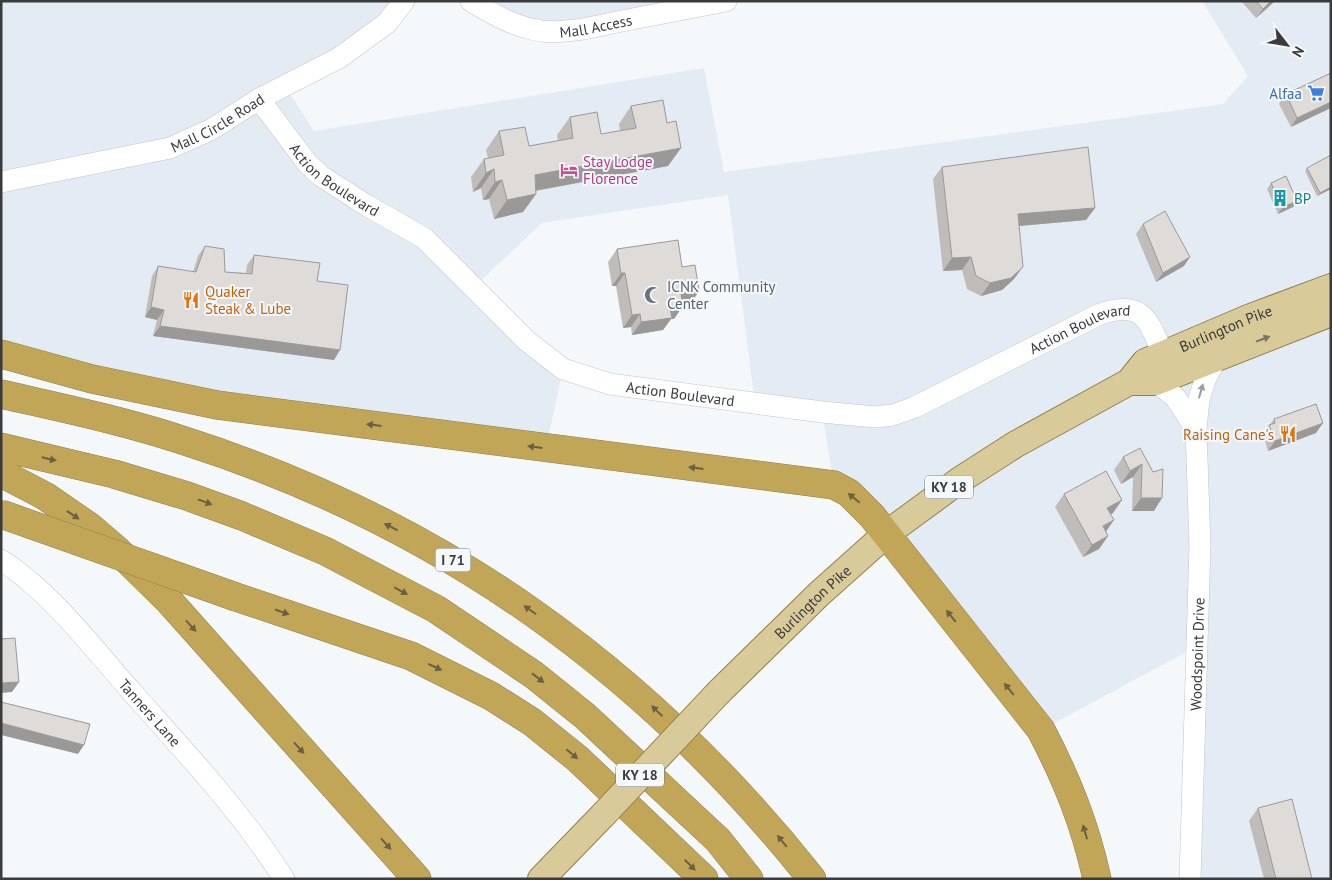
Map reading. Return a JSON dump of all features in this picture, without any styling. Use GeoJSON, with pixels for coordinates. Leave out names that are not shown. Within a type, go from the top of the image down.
{"type":"FeatureCollection","features":[{"type":"Feature","properties":{"kind":"highway"},"geometry":{"type":"LineString","coordinates":[[1,354],[92,379],[217,405],[834,486],[849,493],[861,503],[1041,730],[1079,812],[1097,879]]}},
{"type":"Feature","properties":{"kind":"highway","name":"I 71"},"geometry":{"type":"LineString","coordinates":[[1,394],[174,437],[230,456],[324,493],[427,545],[477,574],[575,643],[651,706],[752,806],[812,879]]}},
{"type":"Feature","properties":{"kind":"highway"},"geometry":{"type":"LineString","coordinates":[[1,447],[114,474],[187,496],[242,516],[325,551],[436,609],[534,675],[585,716],[718,840],[748,879]]}},
{"type":"Feature","properties":{"kind":"highway"},"geometry":{"type":"LineString","coordinates":[[1,473],[53,502],[118,550],[170,602],[417,879]]}},
{"type":"Feature","properties":{"kind":"highway"},"geometry":{"type":"LineString","coordinates":[[1,514],[236,597],[411,656],[492,696],[532,722],[578,759],[704,879]]}},
{"type":"Feature","properties":{"kind":"main road","name":"Burlington Pike"},"geometry":{"type":"LineString","coordinates":[[541,879],[719,692],[818,594],[886,534],[945,490],[1005,450],[1129,382],[1145,362],[1248,318],[1331,287]]}},
{"type":"Feature","properties":{"kind":"main road","name":"Burlington Pike"},"geometry":{"type":"LineString","coordinates":[[1129,382],[1156,382],[1331,313]]}},
{"type":"Feature","properties":{"kind":"street","name":"Mall Circle Road"},"geometry":{"type":"LineString","coordinates":[[1,182],[170,148],[212,129],[259,99],[339,58],[387,23],[404,1]]}},
{"type":"Feature","properties":{"kind":"street","name":"Mall Access"},"geometry":{"type":"LineString","coordinates":[[471,1],[496,17],[517,25],[543,31],[565,31],[726,1]]}},
{"type":"Feature","properties":{"kind":"street","name":"Action Boulevard"},"geometry":{"type":"LineString","coordinates":[[259,99],[308,164],[321,176],[366,205],[424,238],[548,360],[575,374],[610,384],[822,412],[875,417],[893,415],[916,407],[1100,314],[1112,310],[1133,311],[1142,315],[1150,324],[1163,354]]}},
{"type":"Feature","properties":{"kind":"street","name":"Woodspoint Drive"},"geometry":{"type":"LineString","coordinates":[[1190,879],[1200,555],[1196,428],[1199,399],[1205,380],[1217,357]]}},
{"type":"Feature","properties":{"kind":"street"},"geometry":{"type":"LineString","coordinates":[[1156,382],[1175,397],[1196,428]]}},
{"type":"Feature","properties":{"kind":"street","name":"Tanners Lane"},"geometry":{"type":"LineString","coordinates":[[1,560],[39,589],[114,672],[231,808],[284,879]]}},
{"type":"Feature","properties":{"kind":"shaded area"},"geometry":{"type":"Polygon","coordinates":[[[1,1],[404,1],[285,86],[314,131],[704,68],[724,172],[1223,104],[1248,76],[1202,1],[1331,1],[1331,879],[1190,879],[1198,646],[1041,730],[834,485],[822,412],[755,403],[728,195],[542,223],[474,287],[563,369],[546,448],[1,354],[1,1]]]}},
{"type":"Feature","properties":{"kind":"shaded area"},"geometry":{"type":"Polygon","coordinates":[[[471,1],[726,1],[565,31],[471,1]]]}},
{"type":"Feature","properties":{"kind":"building"},"geometry":{"type":"Polygon","coordinates":[[[1256,1],[1271,1],[1263,9],[1256,1]]]}},
{"type":"Feature","properties":{"kind":"building","name":"Alfaa"},"geometry":{"type":"Polygon","coordinates":[[[1331,73],[1331,102],[1297,118],[1286,94],[1331,73]]]}},
{"type":"Feature","properties":{"kind":"building"},"geometry":{"type":"Polygon","coordinates":[[[663,100],[667,123],[676,121],[681,148],[535,175],[536,194],[507,200],[502,180],[495,182],[494,169],[486,173],[484,159],[504,155],[499,131],[525,127],[529,146],[573,138],[570,117],[597,112],[601,134],[636,128],[631,106],[663,100]]]}},
{"type":"Feature","properties":{"kind":"building"},"geometry":{"type":"Polygon","coordinates":[[[1088,147],[1095,208],[1018,214],[1023,267],[1011,278],[990,283],[976,276],[971,257],[952,258],[942,167],[1088,147]]]}},
{"type":"Feature","properties":{"kind":"building","name":"BP"},"geometry":{"type":"Polygon","coordinates":[[[1331,155],[1331,187],[1320,193],[1307,168],[1331,155]]]}},
{"type":"Feature","properties":{"kind":"building"},"geometry":{"type":"Polygon","coordinates":[[[1286,176],[1297,201],[1283,207],[1271,183],[1286,176]]]}},
{"type":"Feature","properties":{"kind":"building"},"geometry":{"type":"Polygon","coordinates":[[[1165,211],[1190,257],[1163,273],[1143,224],[1165,211]]]}},
{"type":"Feature","properties":{"kind":"building","name":"ICNK Community Center"},"geometry":{"type":"Polygon","coordinates":[[[678,240],[682,267],[695,265],[699,291],[681,294],[683,306],[670,308],[672,318],[641,322],[640,314],[632,315],[625,273],[621,273],[617,249],[678,240]]]}},
{"type":"Feature","properties":{"kind":"building"},"geometry":{"type":"Polygon","coordinates":[[[205,246],[224,249],[225,272],[252,274],[254,255],[320,263],[317,281],[348,285],[340,350],[160,326],[164,310],[151,307],[158,266],[196,272],[205,246]]]}},
{"type":"Feature","properties":{"kind":"building"},"geometry":{"type":"Polygon","coordinates":[[[1316,404],[1323,423],[1275,441],[1269,425],[1275,423],[1274,419],[1316,404]]]}},
{"type":"Feature","properties":{"kind":"building"},"geometry":{"type":"Polygon","coordinates":[[[1140,448],[1153,472],[1163,469],[1162,498],[1141,498],[1142,464],[1130,471],[1123,457],[1140,448]]]}},
{"type":"Feature","properties":{"kind":"building"},"geometry":{"type":"Polygon","coordinates":[[[1106,471],[1122,500],[1107,508],[1114,520],[1103,526],[1108,536],[1092,545],[1064,494],[1106,471]]]}},
{"type":"Feature","properties":{"kind":"building"},"geometry":{"type":"Polygon","coordinates":[[[15,638],[19,682],[1,683],[1,639],[15,638]]]}},
{"type":"Feature","properties":{"kind":"building"},"geometry":{"type":"Polygon","coordinates":[[[1,702],[90,724],[84,745],[1,723],[1,702]]]}},
{"type":"Feature","properties":{"kind":"building"},"geometry":{"type":"Polygon","coordinates":[[[1292,799],[1312,879],[1276,879],[1258,808],[1292,799]]]}},
{"type":"Feature","properties":{"kind":"place","name":"Alfaa"},"geometry":{"type":"Point","coordinates":[1316,93]}},
{"type":"Feature","properties":{"kind":"place","name":"Stay Lodge Florence"},"geometry":{"type":"Point","coordinates":[569,170]}},
{"type":"Feature","properties":{"kind":"place","name":"BP"},"geometry":{"type":"Point","coordinates":[1280,198]}},
{"type":"Feature","properties":{"kind":"place","name":"ICNK Community Center"},"geometry":{"type":"Point","coordinates":[653,295]}},
{"type":"Feature","properties":{"kind":"place","name":"Quaker Steak & Lube"},"geometry":{"type":"Point","coordinates":[191,300]}},
{"type":"Feature","properties":{"kind":"place","name":"Raising Cane's"},"geometry":{"type":"Point","coordinates":[1288,434]}}]}
